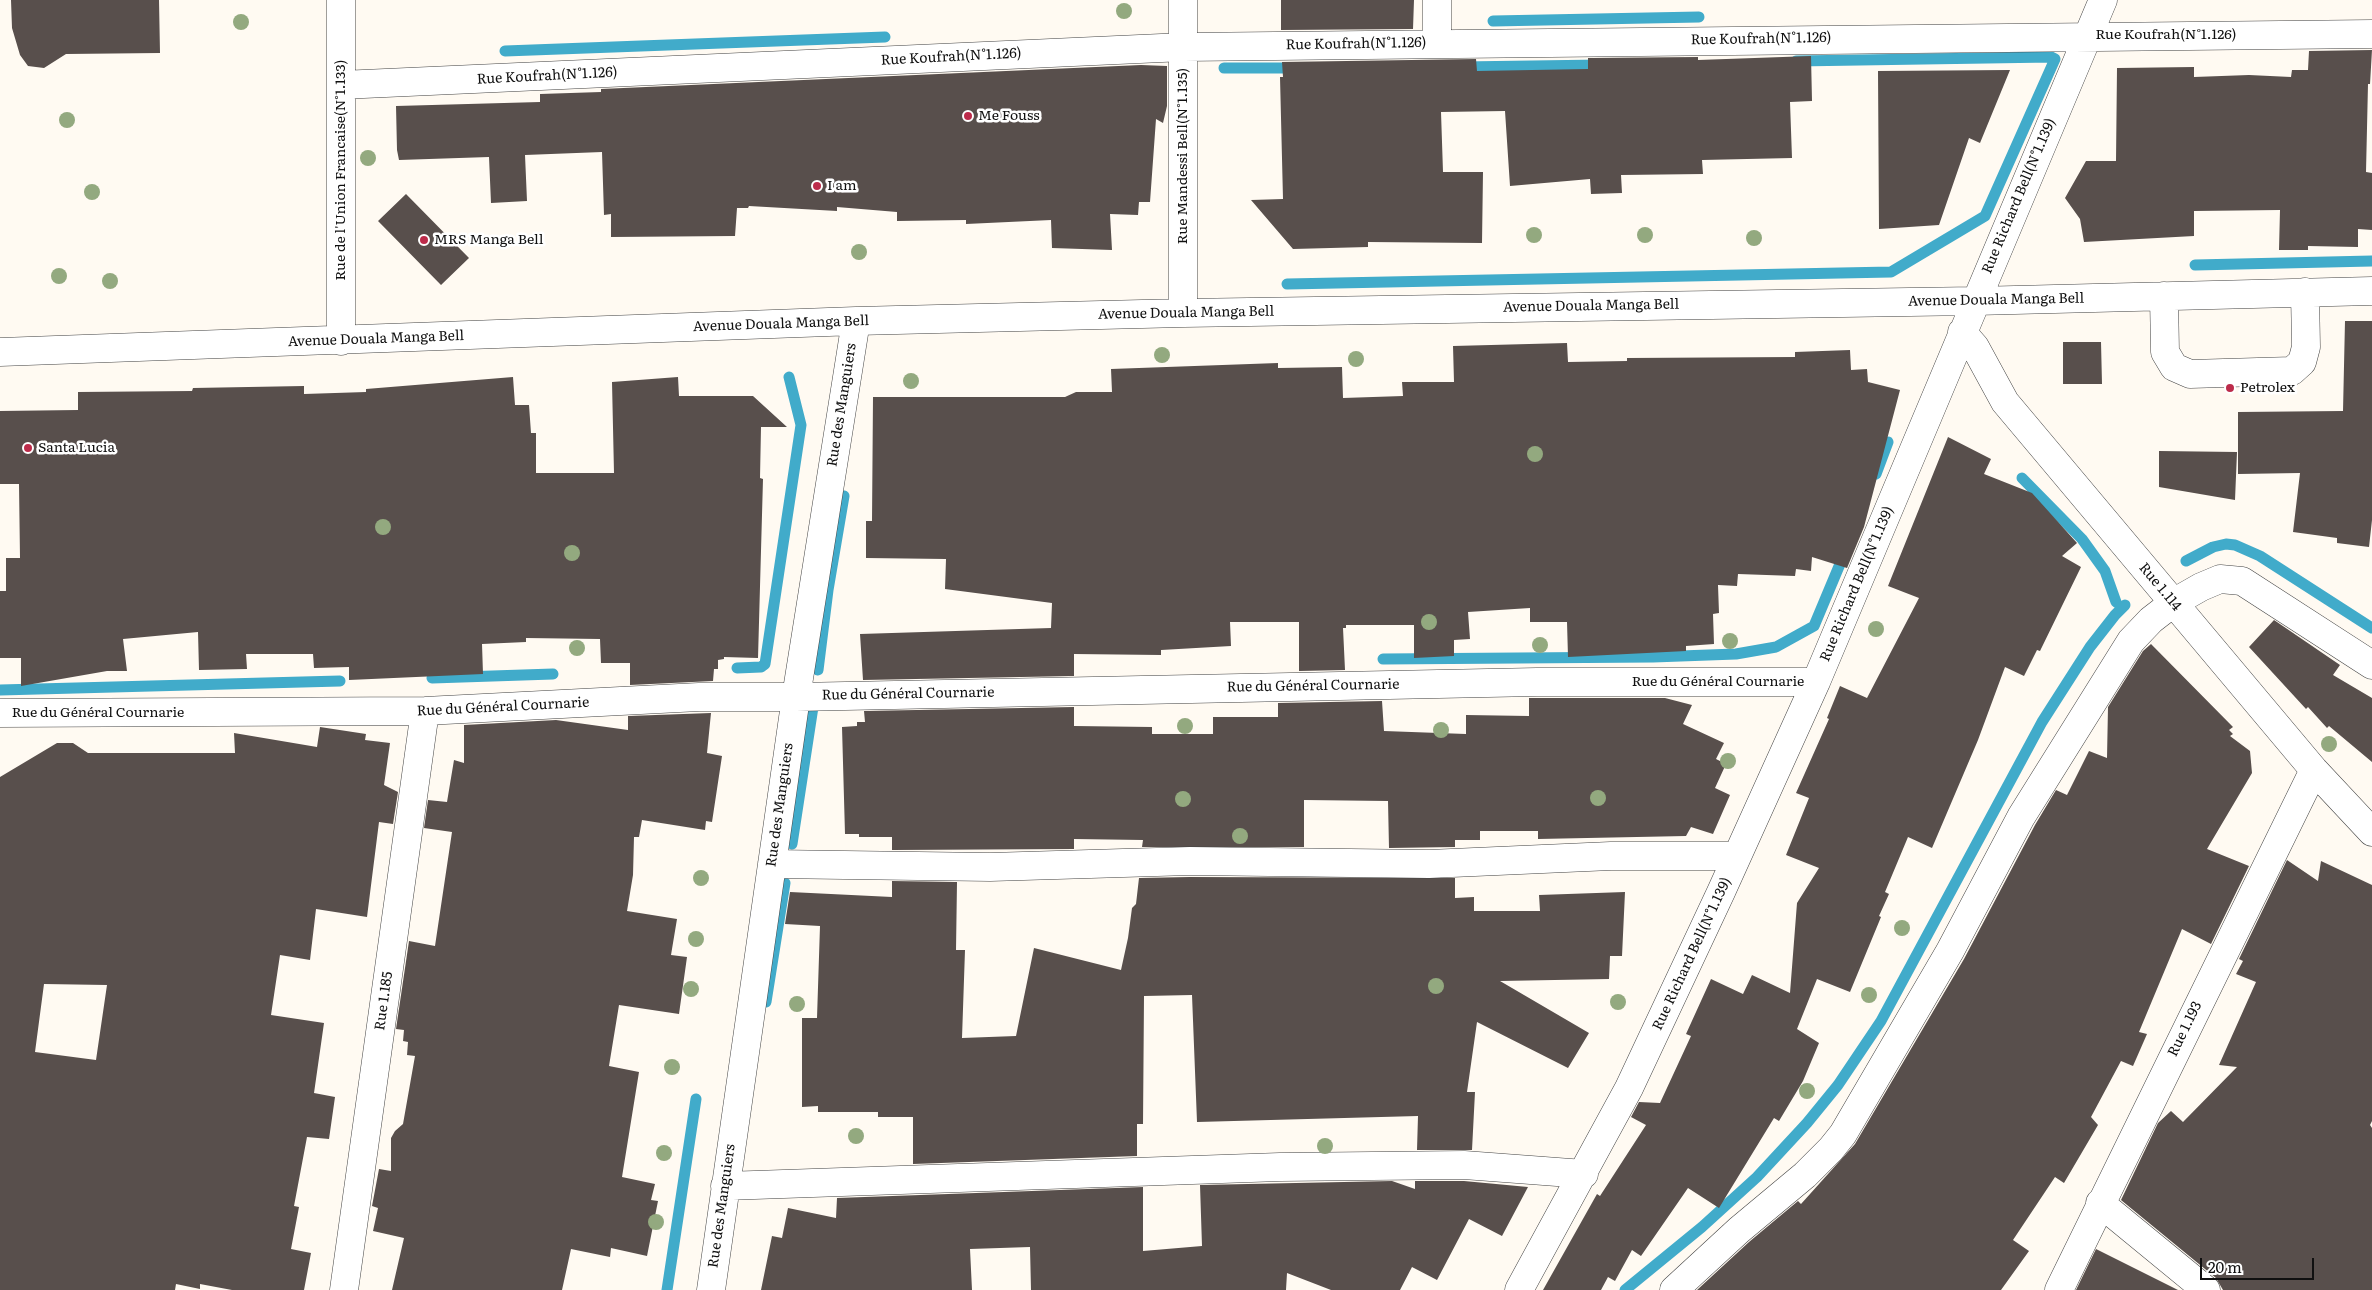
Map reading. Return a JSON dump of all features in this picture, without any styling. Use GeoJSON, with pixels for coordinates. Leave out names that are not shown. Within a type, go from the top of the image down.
{"type":"FeatureCollection","features":[{"type":"Feature","properties":{"kind":"street","name":"Rue de l'Union Francaise(N°1.133)"},"geometry":{"type":"LineString","coordinates":[[340,341],[341,0]]}},
{"type":"Feature","properties":{"kind":"street","name":"Rue Mandessi Bell(N°1.135)"},"geometry":{"type":"LineString","coordinates":[[1183,0],[1183,313]]}},
{"type":"Feature","properties":{"kind":"street"},"geometry":{"type":"LineString","coordinates":[[1437,0],[1437,43]]}},
{"type":"Feature","properties":{"kind":"street","name":"Rue Richard Bell(N°1.139)"},"geometry":{"type":"LineString","coordinates":[[1518,1290],[1584,1174],[1629,1088],[1816,682],[2103,0]]}},
{"type":"Feature","properties":{"kind":"street","name":"Rue Koufrah(N°1.126)"},"geometry":{"type":"LineString","coordinates":[[340,85],[1184,47],[2372,34]]}},
{"type":"Feature","properties":{"kind":"street","name":"Avenue Douala Manga Bell"},"geometry":{"type":"LineString","coordinates":[[0,352],[856,322],[1183,313],[1975,301],[2372,291]]}},
{"type":"Feature","properties":{"kind":"street"},"geometry":{"type":"LineString","coordinates":[[2164,296],[2165,352],[2174,367],[2190,374],[2292,371],[2302,362],[2306,347],[2305,292]]}},
{"type":"Feature","properties":{"kind":"street","name":"Rue des Manguiers"},"geometry":{"type":"LineString","coordinates":[[711,1290],[796,696],[856,322]]}},
{"type":"Feature","properties":{"kind":"street","name":"Rue 1.114"},"geometry":{"type":"LineString","coordinates":[[1962,332],[1975,347],[2005,402],[2314,770],[2372,832]]}},
{"type":"Feature","properties":{"kind":"street"},"geometry":{"type":"LineString","coordinates":[[1674,1290],[1739,1230],[1805,1175],[1843,1134],[1950,951],[2021,817],[2131,640],[2151,620],[2173,603],[2220,580],[2242,581],[2372,664]]}},
{"type":"Feature","properties":{"kind":"street","name":"Rue du Général Cournarie"},"geometry":{"type":"LineString","coordinates":[[0,713],[425,711],[699,696],[796,696],[1537,682],[1816,682]]}},
{"type":"Feature","properties":{"kind":"street","name":"Rue 1.185"},"geometry":{"type":"LineString","coordinates":[[344,1290],[425,711]]}},
{"type":"Feature","properties":{"kind":"street","name":"Rue 1.193"},"geometry":{"type":"LineString","coordinates":[[2059,1290],[2100,1202],[2314,770]]}},
{"type":"Feature","properties":{"kind":"street"},"geometry":{"type":"LineString","coordinates":[[772,864],[990,867],[1190,861],[1429,864],[1611,856],[1737,856]]}},
{"type":"Feature","properties":{"kind":"street"},"geometry":{"type":"LineString","coordinates":[[725,1186],[1280,1167],[1464,1165],[1584,1174]]}},
{"type":"Feature","properties":{"kind":"street"},"geometry":{"type":"LineString","coordinates":[[2100,1202],[2206,1290]]}},
{"type":"Feature","properties":{"kind":"building"},"geometry":{"type":"Polygon","coordinates":[[[11,0],[159,0],[160,53],[66,54],[44,68],[28,66],[20,55],[12,28],[11,0]]]}},
{"type":"Feature","properties":{"kind":"building"},"geometry":{"type":"Polygon","coordinates":[[[1281,0],[1414,0],[1413,29],[1281,30],[1281,0]]]}},
{"type":"Feature","properties":{"kind":"building"},"geometry":{"type":"Polygon","coordinates":[[[2372,50],[2370,84],[2368,84],[2366,172],[2372,173],[2372,230],[2358,229],[2358,247],[2308,246],[2308,250],[2279,250],[2280,210],[2194,211],[2194,236],[2084,242],[2080,219],[2065,198],[2086,161],[2116,161],[2117,68],[2194,67],[2194,77],[2249,75],[2291,77],[2292,70],[2308,70],[2309,51],[2372,50]]]}},
{"type":"Feature","properties":{"kind":"building"},"geometry":{"type":"Polygon","coordinates":[[[1811,56],[1812,101],[1790,102],[1792,158],[1702,160],[1703,174],[1621,175],[1622,193],[1591,194],[1590,179],[1510,186],[1505,111],[1441,112],[1443,172],[1483,172],[1482,243],[1368,242],[1368,247],[1293,249],[1251,200],[1283,199],[1280,77],[1283,77],[1282,62],[1476,59],[1477,71],[1588,69],[1588,58],[1698,57],[1698,60],[1811,56]]]}},
{"type":"Feature","properties":{"kind":"building"},"geometry":{"type":"Polygon","coordinates":[[[1141,65],[1167,66],[1167,106],[1163,123],[1156,119],[1150,202],[1139,202],[1138,215],[1110,214],[1112,250],[1052,248],[1051,220],[966,224],[966,220],[897,221],[897,212],[837,207],[837,211],[749,206],[748,208],[737,208],[735,236],[611,237],[611,214],[604,215],[602,152],[525,155],[527,201],[491,203],[489,157],[399,160],[397,150],[396,106],[540,102],[540,94],[601,92],[601,89],[1141,65]]]}},
{"type":"Feature","properties":{"kind":"building"},"geometry":{"type":"Polygon","coordinates":[[[2010,70],[1980,143],[1969,138],[1939,225],[1879,229],[1878,71],[2010,70]]]}},
{"type":"Feature","properties":{"kind":"building","name":"MRS Manga Bell"},"geometry":{"type":"Polygon","coordinates":[[[406,194],[469,258],[441,285],[378,221],[406,194]]]}},
{"type":"Feature","properties":{"kind":"building"},"geometry":{"type":"Polygon","coordinates":[[[2345,321],[2372,321],[2372,520],[2369,547],[2337,543],[2337,538],[2293,532],[2300,473],[2238,474],[2238,412],[2343,411],[2345,321]]]}},
{"type":"Feature","properties":{"kind":"building"},"geometry":{"type":"Polygon","coordinates":[[[2063,342],[2101,342],[2102,384],[2063,384],[2063,342]]]}},
{"type":"Feature","properties":{"kind":"building"},"geometry":{"type":"Polygon","coordinates":[[[1567,343],[1568,362],[1627,361],[1627,358],[1795,357],[1795,352],[1850,350],[1851,370],[1867,369],[1868,382],[1900,390],[1864,527],[1847,568],[1812,557],[1811,571],[1796,569],[1795,576],[1738,574],[1737,586],[1718,585],[1719,613],[1713,614],[1714,644],[1686,646],[1686,651],[1568,657],[1567,622],[1530,622],[1530,608],[1468,612],[1470,639],[1454,640],[1454,656],[1414,658],[1414,625],[1346,625],[1346,628],[1343,628],[1345,670],[1299,671],[1299,622],[1230,622],[1231,646],[1161,650],[1161,655],[1074,654],[1074,676],[863,680],[860,634],[1051,628],[1052,603],[945,589],[946,559],[866,558],[866,521],[872,521],[873,397],[1065,397],[1076,392],[1112,392],[1111,369],[1278,363],[1278,368],[1342,367],[1343,398],[1403,396],[1402,382],[1454,382],[1453,346],[1567,343]]]}},
{"type":"Feature","properties":{"kind":"building"},"geometry":{"type":"Polygon","coordinates":[[[513,377],[515,405],[529,405],[531,433],[536,433],[536,473],[614,473],[612,382],[678,377],[679,396],[753,396],[787,427],[761,427],[760,478],[763,479],[758,658],[724,657],[724,659],[718,660],[718,669],[714,669],[713,681],[630,685],[630,663],[601,663],[600,639],[526,638],[526,642],[482,644],[483,674],[349,680],[349,667],[314,668],[313,654],[246,654],[247,669],[199,670],[198,632],[123,639],[127,671],[107,671],[21,686],[21,658],[0,658],[0,591],[6,591],[6,558],[20,558],[19,484],[0,484],[0,411],[78,410],[78,392],[192,391],[193,388],[304,386],[304,394],[366,392],[366,389],[513,377]]]}},
{"type":"Feature","properties":{"kind":"building"},"geometry":{"type":"Polygon","coordinates":[[[1948,437],[1991,459],[1984,474],[2032,493],[2077,543],[2062,556],[2081,567],[2040,651],[2037,650],[2024,676],[2005,667],[1978,740],[1932,848],[1908,837],[1885,892],[1889,894],[1879,916],[1881,917],[1850,992],[1817,979],[1797,1029],[1819,1043],[1803,1081],[1779,1121],[1774,1118],[1719,1208],[1688,1188],[1641,1256],[1632,1250],[1615,1281],[1608,1277],[1601,1290],[1543,1290],[1597,1194],[1600,1196],[1646,1125],[1631,1117],[1639,1102],[1660,1103],[1691,1036],[1686,1034],[1711,979],[1743,994],[1752,975],[1790,993],[1797,903],[1819,868],[1786,855],[1809,798],[1796,793],[1829,719],[1827,718],[1840,686],[1867,698],[1919,598],[1888,586],[1948,437]]]}},
{"type":"Feature","properties":{"kind":"building"},"geometry":{"type":"Polygon","coordinates":[[[2159,451],[2237,452],[2235,500],[2159,487],[2159,451]]]}},
{"type":"Feature","properties":{"kind":"building"},"geometry":{"type":"Polygon","coordinates":[[[2274,620],[2340,665],[2333,675],[2372,698],[2372,762],[2329,726],[2327,728],[2308,707],[2306,709],[2249,647],[2274,620]]]}},
{"type":"Feature","properties":{"kind":"building"},"geometry":{"type":"Polygon","coordinates":[[[2151,644],[2233,727],[2229,730],[2233,734],[2230,736],[2250,751],[2252,773],[2207,849],[2249,866],[2211,944],[2182,929],[2139,1032],[2147,1034],[2133,1066],[2121,1061],[2091,1117],[2098,1125],[2064,1183],[2055,1177],[2013,1240],[2029,1251],[2001,1290],[1697,1290],[1749,1242],[1798,1201],[1801,1204],[1855,1144],[1964,959],[2035,825],[2056,790],[2067,795],[2089,751],[2107,758],[2108,707],[2143,651],[2151,644]]]}},
{"type":"Feature","properties":{"kind":"building"},"geometry":{"type":"Polygon","coordinates":[[[1529,698],[1665,698],[1692,705],[1683,724],[1724,743],[1716,759],[1726,764],[1715,788],[1730,795],[1713,834],[1691,827],[1686,836],[1538,839],[1538,831],[1480,831],[1480,840],[1455,840],[1455,847],[1389,848],[1388,801],[1304,800],[1304,847],[1142,847],[1143,840],[1074,839],[1074,849],[892,850],[892,837],[859,837],[859,834],[845,834],[842,727],[857,726],[857,722],[865,722],[864,711],[1074,707],[1074,726],[1152,727],[1152,734],[1213,734],[1213,717],[1278,717],[1278,703],[1382,701],[1384,731],[1466,734],[1466,715],[1529,716],[1529,698]]]}},
{"type":"Feature","properties":{"kind":"building"},"geometry":{"type":"Polygon","coordinates":[[[711,713],[707,753],[722,756],[712,822],[706,821],[705,830],[642,820],[639,837],[634,837],[633,875],[627,911],[677,919],[671,955],[687,957],[679,1014],[619,1005],[609,1066],[639,1072],[622,1177],[655,1184],[651,1200],[658,1201],[647,1256],[611,1248],[610,1257],[571,1249],[562,1290],[392,1290],[404,1238],[373,1231],[378,1208],[372,1206],[379,1169],[391,1171],[391,1138],[395,1131],[403,1124],[415,1056],[407,1055],[408,1042],[403,1041],[404,1030],[396,1029],[409,941],[435,946],[452,832],[424,828],[428,800],[447,802],[454,760],[464,763],[464,725],[556,720],[628,730],[628,716],[711,713]]]}},
{"type":"Feature","properties":{"kind":"building"},"geometry":{"type":"Polygon","coordinates":[[[320,727],[366,734],[365,740],[390,743],[384,785],[398,792],[393,824],[379,822],[367,917],[316,909],[310,960],[280,955],[271,1015],[324,1023],[314,1093],[335,1097],[329,1139],[307,1137],[294,1206],[299,1207],[291,1249],[311,1253],[304,1290],[232,1290],[200,1284],[200,1289],[176,1284],[175,1290],[0,1290],[0,777],[57,743],[73,743],[88,753],[235,753],[234,733],[317,747],[320,727]],[[44,984],[35,1052],[96,1060],[107,985],[44,984]]]}},
{"type":"Feature","properties":{"kind":"building"},"geometry":{"type":"Polygon","coordinates":[[[2287,860],[2318,881],[2321,861],[2372,885],[2372,1121],[2370,1125],[2372,1128],[2372,1290],[2223,1290],[2216,1278],[2121,1200],[2158,1123],[2171,1111],[2183,1122],[2237,1067],[2219,1065],[2256,982],[2236,974],[2243,961],[2239,959],[2287,860]]]}},
{"type":"Feature","properties":{"kind":"building"},"geometry":{"type":"Polygon","coordinates":[[[1139,878],[1455,878],[1455,898],[1474,897],[1474,911],[1540,911],[1539,895],[1625,892],[1622,956],[1610,956],[1609,979],[1500,981],[1589,1033],[1568,1068],[1477,1022],[1467,1092],[1475,1092],[1472,1150],[1417,1150],[1418,1116],[1197,1122],[1192,995],[1144,996],[1143,1124],[1137,1124],[1137,1156],[913,1164],[913,1117],[878,1117],[878,1112],[818,1112],[818,1106],[802,1107],[802,1018],[817,1018],[820,926],[785,924],[790,892],[892,897],[892,881],[957,882],[956,950],[965,950],[962,1038],[1016,1036],[1034,948],[1121,970],[1132,908],[1136,904],[1139,878]]]}},
{"type":"Feature","properties":{"kind":"building"},"geometry":{"type":"Polygon","coordinates":[[[1392,1181],[1415,1189],[1415,1181],[1464,1181],[1528,1187],[1502,1236],[1469,1219],[1437,1280],[1412,1267],[1400,1290],[1331,1290],[1287,1273],[1286,1290],[1031,1290],[1030,1247],[970,1249],[972,1290],[761,1290],[772,1236],[782,1238],[788,1208],[836,1218],[837,1198],[1143,1187],[1143,1251],[1202,1246],[1200,1185],[1392,1181]]]}},
{"type":"Feature","properties":{"kind":"building"},"geometry":{"type":"Polygon","coordinates":[[[2096,1249],[2178,1290],[2076,1290],[2096,1249]]]}},
{"type":"Feature","properties":{"kind":"waterway"},"geometry":{"type":"LineString","coordinates":[[1493,21],[1699,17]]}},
{"type":"Feature","properties":{"kind":"waterway"},"geometry":{"type":"LineString","coordinates":[[505,51],[885,37]]}},
{"type":"Feature","properties":{"kind":"waterway"},"geometry":{"type":"LineString","coordinates":[[1287,284],[1891,272],[1985,216],[2055,59],[2051,57],[1796,61]]}},
{"type":"Feature","properties":{"kind":"waterway"},"geometry":{"type":"LineString","coordinates":[[1461,67],[1602,65]]}},
{"type":"Feature","properties":{"kind":"waterway"},"geometry":{"type":"LineString","coordinates":[[1224,68],[1297,68]]}},
{"type":"Feature","properties":{"kind":"waterway"},"geometry":{"type":"LineString","coordinates":[[2195,265],[2372,261]]}},
{"type":"Feature","properties":{"kind":"waterway"},"geometry":{"type":"LineString","coordinates":[[737,668],[761,667],[765,664],[801,425],[789,377]]}},
{"type":"Feature","properties":{"kind":"waterway"},"geometry":{"type":"LineString","coordinates":[[1876,474],[1888,442]]}},
{"type":"Feature","properties":{"kind":"waterway"},"geometry":{"type":"LineString","coordinates":[[2022,478],[2082,539],[2105,571],[2116,602]]}},
{"type":"Feature","properties":{"kind":"waterway"},"geometry":{"type":"LineString","coordinates":[[818,670],[828,590],[844,496]]}},
{"type":"Feature","properties":{"kind":"waterway"},"geometry":{"type":"LineString","coordinates":[[2186,561],[2213,547],[2226,544],[2235,545],[2260,556],[2372,628]]}},
{"type":"Feature","properties":{"kind":"waterway"},"geometry":{"type":"LineString","coordinates":[[1383,659],[1653,657],[1736,654],[1776,647],[1814,626],[1845,552]]}},
{"type":"Feature","properties":{"kind":"waterway"},"geometry":{"type":"LineString","coordinates":[[1625,1290],[1702,1227],[1757,1177],[1807,1123],[1838,1085],[1881,1021],[2042,722],[2090,647],[2125,605]]}},
{"type":"Feature","properties":{"kind":"waterway"},"geometry":{"type":"LineString","coordinates":[[432,678],[553,674]]}},
{"type":"Feature","properties":{"kind":"waterway"},"geometry":{"type":"LineString","coordinates":[[0,690],[340,681]]}},
{"type":"Feature","properties":{"kind":"waterway"},"geometry":{"type":"LineString","coordinates":[[792,844],[813,707]]}},
{"type":"Feature","properties":{"kind":"waterway"},"geometry":{"type":"LineString","coordinates":[[766,1002],[785,883]]}},
{"type":"Feature","properties":{"kind":"waterway"},"geometry":{"type":"LineString","coordinates":[[667,1290],[696,1099]]}},
{"type":"Feature","properties":{"kind":"place","name":"Me Fouss"},"geometry":{"type":"Point","coordinates":[968,116]}},
{"type":"Feature","properties":{"kind":"place","name":"I am"},"geometry":{"type":"Point","coordinates":[817,186]}},
{"type":"Feature","properties":{"kind":"place","name":"MRS Manga Bell"},"geometry":{"type":"Point","coordinates":[424,240]}},
{"type":"Feature","properties":{"kind":"place","name":"Petrolex"},"geometry":{"type":"Point","coordinates":[2230,388]}},
{"type":"Feature","properties":{"kind":"place","name":"Santa Lucia"},"geometry":{"type":"Point","coordinates":[28,448]}}]}
